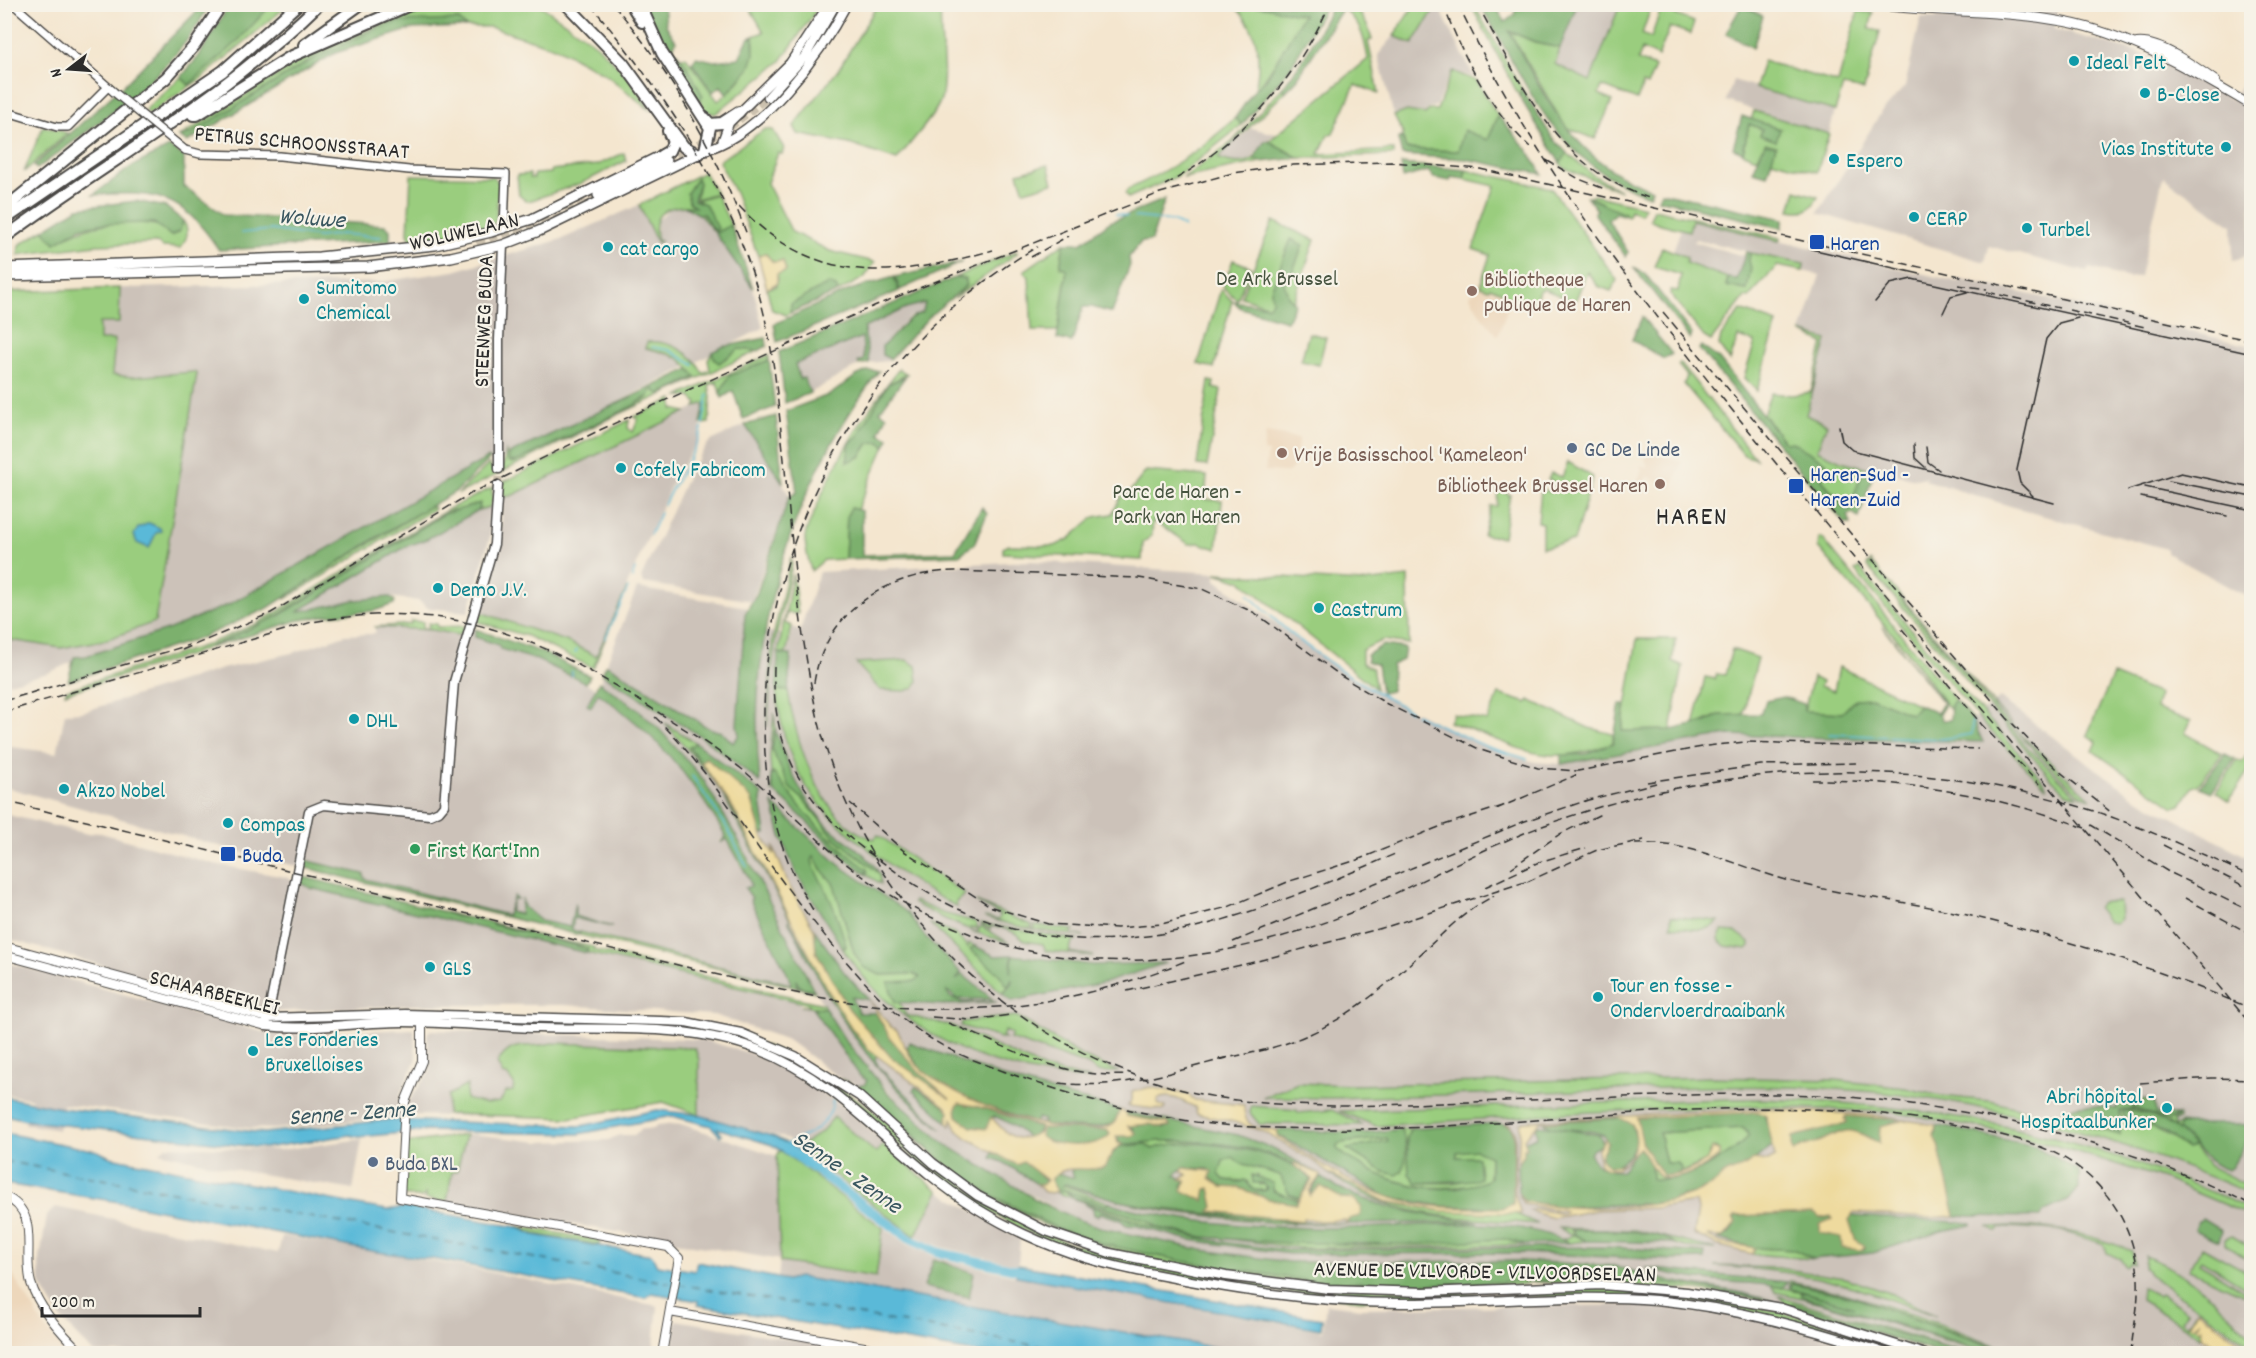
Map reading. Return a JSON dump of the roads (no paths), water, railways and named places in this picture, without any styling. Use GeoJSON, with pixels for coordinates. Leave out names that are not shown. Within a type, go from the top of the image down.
{"type":"FeatureCollection","features":[{"type":"Feature","properties":{"kind":"highway"},"geometry":{"type":"LineString","coordinates":[[4,209],[140,102],[181,62],[205,30],[220,4]]}},
{"type":"Feature","properties":{"kind":"highway"},"geometry":{"type":"LineString","coordinates":[[4,220],[223,71],[298,4]]}},
{"type":"Feature","properties":{"kind":"highway"},"geometry":{"type":"LineString","coordinates":[[4,238],[187,115],[262,57],[319,4]]}},
{"type":"Feature","properties":{"kind":"highway"},"geometry":{"type":"LineString","coordinates":[[187,115],[197,115],[290,57],[319,33],[361,4]]}},
{"type":"Feature","properties":{"kind":"highway"},"geometry":{"type":"LineString","coordinates":[[290,57],[412,4]]}},
{"type":"Feature","properties":{"kind":"highway"},"geometry":{"type":"LineString","coordinates":[[556,4],[596,35]]}},
{"type":"Feature","properties":{"kind":"highway"},"geometry":{"type":"LineString","coordinates":[[566,4],[629,70],[684,147],[702,152],[711,133],[704,118],[631,4]]}},
{"type":"Feature","properties":{"kind":"highway"},"geometry":{"type":"LineString","coordinates":[[640,4],[662,53]]}},
{"type":"Feature","properties":{"kind":"highway"},"geometry":{"type":"LineString","coordinates":[[704,118],[710,124],[719,124],[739,112]]}},
{"type":"Feature","properties":{"kind":"highway"},"geometry":{"type":"LineString","coordinates":[[598,195],[664,158],[673,142],[660,114]]}},
{"type":"Feature","properties":{"kind":"highway","name":"WOLUWELAAN"},"geometry":{"type":"LineString","coordinates":[[4,276],[397,265],[451,257],[503,245],[566,220],[702,152]]}},
{"type":"Feature","properties":{"kind":"highway","name":"WOLUWELAAN"},"geometry":{"type":"LineString","coordinates":[[4,268],[319,257],[426,247],[504,229],[664,158]]}},
{"type":"Feature","properties":{"kind":"highway","name":"STEENWEG BUDA"},"geometry":{"type":"LineString","coordinates":[[503,245],[504,229]]}},
{"type":"Feature","properties":{"kind":"highway","name":"WOLUWELAAN"},"geometry":{"type":"LineString","coordinates":[[319,257],[341,259],[389,256],[476,242]]}},
{"type":"Feature","properties":{"kind":"main road"},"geometry":{"type":"LineString","coordinates":[[723,142],[726,128],[739,112],[790,63],[829,4]]}},
{"type":"Feature","properties":{"kind":"main road"},"geometry":{"type":"LineString","coordinates":[[768,97],[806,55],[836,4]]}},
{"type":"Feature","properties":{"kind":"main road","name":"WOLUWELAAN"},"geometry":{"type":"LineString","coordinates":[[702,152],[723,142],[764,113],[790,88],[824,45],[847,4]]}},
{"type":"Feature","properties":{"kind":"main road"},"geometry":{"type":"LineString","coordinates":[[1867,4],[2048,20],[2085,27],[2137,43],[2150,44],[2185,61],[2252,106]]}},
{"type":"Feature","properties":{"kind":"main road","name":"STEENWEG BUDA"},"geometry":{"type":"LineString","coordinates":[[499,469],[499,340],[503,245]]}},
{"type":"Feature","properties":{"kind":"main road"},"geometry":{"type":"LineString","coordinates":[[267,1022],[306,818],[312,809],[324,804],[424,815],[439,811],[445,802],[454,682],[494,544],[498,485]]}},
{"type":"Feature","properties":{"kind":"main road","name":"SCHAARBEEKLEI"},"geometry":{"type":"LineString","coordinates":[[4,946],[267,1022]]}},
{"type":"Feature","properties":{"kind":"main road","name":"SCHAARBEEKLEI"},"geometry":{"type":"LineString","coordinates":[[4,955],[267,1022],[422,1019]]}},
{"type":"Feature","properties":{"kind":"main road"},"geometry":{"type":"LineString","coordinates":[[422,1019],[422,1061],[405,1102],[399,1198],[663,1245],[679,1258],[662,1353]]}},
{"type":"Feature","properties":{"kind":"main road","name":"AVENUE DE VILVORDE - VILVOORDSELAAN"},"geometry":{"type":"LineString","coordinates":[[422,1019],[688,1033],[744,1045],[778,1059],[829,1089],[865,1116],[927,1173],[983,1212],[1047,1244],[1121,1268],[1239,1290],[1341,1301],[1444,1303],[1606,1298],[1669,1302],[1772,1319],[1889,1353]]}},
{"type":"Feature","properties":{"kind":"main road","name":"AVENUE DE VILVORDE - VILVOORDSELAAN"},"geometry":{"type":"LineString","coordinates":[[422,1019],[686,1022],[741,1033],[795,1056],[859,1096],[933,1163],[993,1204],[1062,1238],[1129,1258],[1254,1281],[1357,1290],[1424,1292],[1602,1285],[1687,1293],[1781,1308],[1925,1353]]}},
{"type":"Feature","properties":{"kind":"main road"},"geometry":{"type":"LineString","coordinates":[[4,1196],[17,1203],[27,1219],[30,1275],[34,1290],[56,1325],[83,1353]]}},
{"type":"Feature","properties":{"kind":"main road"},"geometry":{"type":"LineString","coordinates":[[670,1312],[903,1353]]}},
{"type":"Feature","properties":{"kind":"street","name":"PETRUS SCHROONSSTRAAT"},"geometry":{"type":"LineString","coordinates":[[13,4],[185,150],[200,154],[280,156],[409,170],[506,174]]}},
{"type":"Feature","properties":{"kind":"street"},"geometry":{"type":"LineString","coordinates":[[4,111],[57,127],[68,127],[108,87]]}},
{"type":"Feature","properties":{"kind":"street","name":"STEENWEG BUDA"},"geometry":{"type":"LineString","coordinates":[[504,229],[506,174]]}},
{"type":"Feature","properties":{"kind":"water"},"geometry":{"type":"Polygon","coordinates":[[[149,523],[160,528],[161,531],[156,533],[149,548],[137,543],[134,535],[138,528],[149,523]]]}},
{"type":"Feature","properties":{"kind":"water"},"geometry":{"type":"Polygon","coordinates":[[[5,1097],[61,1108],[264,1133],[389,1120],[581,1126],[657,1110],[699,1115],[775,1137],[801,1151],[795,1159],[772,1145],[717,1128],[722,1135],[720,1136],[711,1126],[672,1116],[579,1134],[423,1131],[359,1137],[350,1135],[264,1148],[30,1121],[5,1115],[5,1097]]]}},
{"type":"Feature","properties":{"kind":"water"},"geometry":{"type":"Polygon","coordinates":[[[4,1133],[98,1151],[110,1157],[363,1206],[387,1210],[406,1207],[517,1227],[534,1235],[652,1255],[657,1265],[695,1271],[697,1262],[787,1280],[798,1277],[1248,1353],[979,1353],[698,1305],[698,1301],[652,1293],[646,1298],[439,1260],[377,1252],[113,1201],[5,1184],[4,1133]]]}},
{"type":"Feature","properties":{"kind":"water"},"geometry":{"type":"Polygon","coordinates":[[[1018,1265],[1322,1319],[1321,1329],[1016,1276],[1018,1265]]]}},
{"type":"Feature","properties":{"kind":"waterway"},"geometry":{"type":"LineString","coordinates":[[1116,214],[1127,216]]}},
{"type":"Feature","properties":{"kind":"waterway"},"geometry":{"type":"LineString","coordinates":[[1135,217],[1172,221],[1184,227]]}},
{"type":"Feature","properties":{"kind":"waterway","name":"Woluwe"},"geometry":{"type":"LineString","coordinates":[[241,233],[271,230],[319,237],[341,234],[381,237]]}},
{"type":"Feature","properties":{"kind":"waterway"},"geometry":{"type":"LineString","coordinates":[[652,347],[669,350],[694,365]]}},
{"type":"Feature","properties":{"kind":"waterway"},"geometry":{"type":"LineString","coordinates":[[703,424],[708,395]]}},
{"type":"Feature","properties":{"kind":"waterway"},"geometry":{"type":"LineString","coordinates":[[664,505],[695,447],[702,428]]}},
{"type":"Feature","properties":{"kind":"waterway"},"geometry":{"type":"LineString","coordinates":[[650,535],[660,513]]}},
{"type":"Feature","properties":{"kind":"waterway"},"geometry":{"type":"LineString","coordinates":[[632,578],[635,569]]}},
{"type":"Feature","properties":{"kind":"waterway"},"geometry":{"type":"LineString","coordinates":[[605,639],[628,588]]}},
{"type":"Feature","properties":{"kind":"waterway"},"geometry":{"type":"LineString","coordinates":[[1248,594],[1304,644],[1367,687],[1411,711]]}},
{"type":"Feature","properties":{"kind":"waterway"},"geometry":{"type":"LineString","coordinates":[[572,671],[572,676]]}},
{"type":"Feature","properties":{"kind":"waterway"},"geometry":{"type":"LineString","coordinates":[[1415,714],[1487,747],[1527,759]]}},
{"type":"Feature","properties":{"kind":"waterway"},"geometry":{"type":"LineString","coordinates":[[1829,734],[1942,739],[1972,734],[1972,721]]}},
{"type":"Feature","properties":{"kind":"waterway"},"geometry":{"type":"LineString","coordinates":[[692,776],[725,824],[747,867]]}},
{"type":"Feature","properties":{"kind":"waterway"},"geometry":{"type":"LineString","coordinates":[[787,1144],[810,1133],[823,1123],[833,1100]]}},
{"type":"Feature","properties":{"kind":"waterway","name":"Senne - Zenne"},"geometry":{"type":"LineString","coordinates":[[787,1149],[911,1240],[941,1253],[1027,1272]]}},
{"type":"Feature","properties":{"kind":"tunnel"},"geometry":{"type":"LineString","coordinates":[[666,161],[730,127],[768,97]]}},
{"type":"Feature","properties":{"kind":"tunnel"},"geometry":{"type":"LineString","coordinates":[[476,242],[539,221],[598,195]]}},
{"type":"Feature","properties":{"kind":"tunnel"},"geometry":{"type":"LineString","coordinates":[[498,485],[499,469]]}},
{"type":"Feature","properties":{"kind":"tram line"},"geometry":{"type":"LineString","coordinates":[[1811,249],[1920,274]]}},
{"type":"Feature","properties":{"kind":"tram line"},"geometry":{"type":"LineString","coordinates":[[1875,302],[1890,284],[1912,279],[2252,354]]}},
{"type":"Feature","properties":{"kind":"tram line"},"geometry":{"type":"LineString","coordinates":[[1943,313],[1951,296],[1967,292]]}},
{"type":"Feature","properties":{"kind":"tram line"},"geometry":{"type":"LineString","coordinates":[[2033,496],[2020,483],[2017,470],[2046,339],[2059,323],[2078,318]]}},
{"type":"Feature","properties":{"kind":"tram line"},"geometry":{"type":"LineString","coordinates":[[1839,426],[1842,441],[1852,450],[2054,503]]}},
{"type":"Feature","properties":{"kind":"tram line"},"geometry":{"type":"LineString","coordinates":[[1914,444],[1915,458],[1925,467]]}},
{"type":"Feature","properties":{"kind":"tram line"},"geometry":{"type":"LineString","coordinates":[[1926,447],[1928,462],[1939,470]]}},
{"type":"Feature","properties":{"kind":"tram line"},"geometry":{"type":"LineString","coordinates":[[2128,490],[2181,473],[2252,488]]}},
{"type":"Feature","properties":{"kind":"tram line"},"geometry":{"type":"LineString","coordinates":[[2169,481],[2252,497]]}},
{"type":"Feature","properties":{"kind":"tram line"},"geometry":{"type":"LineString","coordinates":[[2145,487],[2252,510]]}},
{"type":"Feature","properties":{"kind":"tram line"},"geometry":{"type":"LineString","coordinates":[[2141,497],[2227,516]]}},
{"type":"Feature","properties":{"kind":"railway"},"geometry":{"type":"LineString","coordinates":[[590,4],[665,102],[708,172],[743,246],[756,285],[766,321],[775,376],[808,671],[834,773],[863,837],[901,897],[946,951],[998,998],[1056,1038],[1119,1069],[1187,1091],[1228,1099],[1288,1105],[1350,1106],[1735,1094],[1848,1097],[1952,1110],[2055,1132],[2156,1164],[2252,1205]]}},
{"type":"Feature","properties":{"kind":"railway"},"geometry":{"type":"LineString","coordinates":[[613,4],[654,57],[690,113],[721,173],[747,235]]}},
{"type":"Feature","properties":{"kind":"railway"},"geometry":{"type":"LineString","coordinates":[[1165,185],[1217,151],[1262,108],[1300,58],[1330,4]]}},
{"type":"Feature","properties":{"kind":"railway"},"geometry":{"type":"LineString","coordinates":[[1443,4],[1459,43],[1479,81],[1502,116],[1530,147]]}},
{"type":"Feature","properties":{"kind":"railway"},"geometry":{"type":"LineString","coordinates":[[1458,4],[1528,133],[1567,193],[1608,252],[1696,366],[1846,548],[2252,1026]]}},
{"type":"Feature","properties":{"kind":"railway"},"geometry":{"type":"LineString","coordinates":[[1477,4],[1526,92],[1565,144],[1589,166],[1616,184],[1649,198]]}},
{"type":"Feature","properties":{"kind":"railway"},"geometry":{"type":"LineString","coordinates":[[1546,160],[1579,179],[1605,189]]}},
{"type":"Feature","properties":{"kind":"railway"},"geometry":{"type":"LineString","coordinates":[[182,650],[271,613],[470,494],[602,429],[874,306],[1160,193],[1233,173],[1293,165],[1391,162],[1480,169],[2252,341]]}},
{"type":"Feature","properties":{"kind":"railway"},"geometry":{"type":"LineString","coordinates":[[739,206],[768,232],[797,251],[827,263],[858,269],[890,270],[923,266],[993,250]]}},
{"type":"Feature","properties":{"kind":"railway"},"geometry":{"type":"LineString","coordinates":[[1031,257],[1068,236]]}},
{"type":"Feature","properties":{"kind":"railway"},"geometry":{"type":"LineString","coordinates":[[813,910],[800,887],[780,839],[766,764],[764,711],[770,641],[785,572],[808,506],[840,443],[879,385],[926,333],[978,286],[1037,247]]}},
{"type":"Feature","properties":{"kind":"railway"},"geometry":{"type":"LineString","coordinates":[[1958,285],[1987,289]]}},
{"type":"Feature","properties":{"kind":"railway"},"geometry":{"type":"LineString","coordinates":[[1987,292],[2059,308]]}},
{"type":"Feature","properties":{"kind":"railway"},"geometry":{"type":"LineString","coordinates":[[2069,310],[2145,327]]}},
{"type":"Feature","properties":{"kind":"railway"},"geometry":{"type":"LineString","coordinates":[[1663,312],[2007,718],[2059,771],[2112,813]]}},
{"type":"Feature","properties":{"kind":"railway"},"geometry":{"type":"LineString","coordinates":[[814,683],[820,658],[831,636],[846,616],[864,600],[884,588],[907,579],[931,573],[956,571],[1139,578],[1202,589],[1255,613],[1341,676],[1387,704],[1481,750],[1538,768],[1578,771],[1707,746],[1745,742],[1978,749]]}},
{"type":"Feature","properties":{"kind":"railway"},"geometry":{"type":"LineString","coordinates":[[4,712],[312,622],[361,616],[406,615],[448,619],[489,628],[528,641],[567,659],[607,681],[696,737],[743,770],[844,862],[896,898],[923,913],[981,938],[1011,947],[1073,958],[1146,960],[1183,957],[1256,943],[1291,934],[1360,909],[1503,842],[1574,815],[1647,794],[1722,780],[1797,773],[1873,772],[1948,779],[2023,792],[2117,819],[2252,877]]}},
{"type":"Feature","properties":{"kind":"railway"},"geometry":{"type":"LineString","coordinates":[[1902,629],[1982,725],[2039,784]]}},
{"type":"Feature","properties":{"kind":"railway"},"geometry":{"type":"LineString","coordinates":[[4,701],[189,645]]}},
{"type":"Feature","properties":{"kind":"railway"},"geometry":{"type":"LineString","coordinates":[[774,667],[775,697],[786,751],[811,797],[828,817],[872,855],[931,895],[952,906],[1009,928],[1066,938],[1122,939],[1177,931],[1232,917],[1287,898],[1395,854]]}},
{"type":"Feature","properties":{"kind":"railway"},"geometry":{"type":"LineString","coordinates":[[655,717],[702,770],[796,900],[868,985],[898,1015],[915,1028],[951,1050],[971,1059],[1024,1079],[1106,1104],[1189,1121],[1239,1126],[1324,1129],[1405,1128],[1650,1112],[1813,1109],[1894,1115],[2004,1136],[2046,1149],[2072,1163],[2096,1184],[2117,1210],[2131,1240],[2138,1274],[2138,1299],[2131,1354]]}},
{"type":"Feature","properties":{"kind":"railway"},"geometry":{"type":"LineString","coordinates":[[1647,782],[1761,765],[1856,763]]}},
{"type":"Feature","properties":{"kind":"railway"},"geometry":{"type":"LineString","coordinates":[[1496,809],[1576,775]]}},
{"type":"Feature","properties":{"kind":"railway"},"geometry":{"type":"LineString","coordinates":[[1812,780],[1917,786],[1985,798],[2052,816],[2085,828]]}},
{"type":"Feature","properties":{"kind":"railway"},"geometry":{"type":"LineString","coordinates":[[1233,942],[1525,821],[1588,800],[1656,783]]}},
{"type":"Feature","properties":{"kind":"railway"},"geometry":{"type":"LineString","coordinates":[[4,801],[764,986],[874,1005],[926,1009],[978,1008],[1030,1003],[1082,994],[1188,960]]}},
{"type":"Feature","properties":{"kind":"railway"},"geometry":{"type":"LineString","coordinates":[[850,803],[904,851],[992,907],[1048,924],[1117,928],[1162,924],[1228,907],[1290,881],[1357,860],[1444,825],[1503,806]]}},
{"type":"Feature","properties":{"kind":"railway"},"geometry":{"type":"LineString","coordinates":[[1511,868],[1560,834],[1603,813]]}},
{"type":"Feature","properties":{"kind":"railway"},"geometry":{"type":"LineString","coordinates":[[2091,825],[2167,871],[2252,912]]}},
{"type":"Feature","properties":{"kind":"railway"},"geometry":{"type":"LineString","coordinates":[[1527,882],[1597,850],[1644,840]]}},
{"type":"Feature","properties":{"kind":"railway"},"geometry":{"type":"LineString","coordinates":[[1635,844],[1657,844],[1699,851],[1802,884],[1945,910],[2023,929],[2139,965],[2252,1009]]}},
{"type":"Feature","properties":{"kind":"railway"},"geometry":{"type":"LineString","coordinates":[[2163,845],[2252,890]]}},
{"type":"Feature","properties":{"kind":"railway"},"geometry":{"type":"LineString","coordinates":[[1485,887],[1539,862],[1586,848]]}},
{"type":"Feature","properties":{"kind":"railway"},"geometry":{"type":"LineString","coordinates":[[1127,991],[1250,963],[1386,927],[1534,879]]}},
{"type":"Feature","properties":{"kind":"railway"},"geometry":{"type":"LineString","coordinates":[[1219,1059],[1278,1046],[1326,1026],[1369,998],[1462,916],[1494,896]]}},
{"type":"Feature","properties":{"kind":"railway"},"geometry":{"type":"LineString","coordinates":[[2185,898],[2252,935]]}},
{"type":"Feature","properties":{"kind":"railway"},"geometry":{"type":"LineString","coordinates":[[932,1017],[972,1020],[1010,1015]]}},
{"type":"Feature","properties":{"kind":"railway"},"geometry":{"type":"LineString","coordinates":[[948,1023],[1013,1051],[1056,1066],[1078,1072],[1127,1075]]}},
{"type":"Feature","properties":{"kind":"railway"},"geometry":{"type":"LineString","coordinates":[[1059,1083],[1081,1085],[1144,1079],[1227,1058]]}},
{"type":"Feature","properties":{"kind":"railway"},"geometry":{"type":"LineString","coordinates":[[2140,1083],[2212,1078],[2252,1079]]}},
{"type":"Feature","properties":{"kind":"place","name":"Ideal Felt"},"geometry":{"type":"Point","coordinates":[2074,61]}},
{"type":"Feature","properties":{"kind":"place","name":"B-Close"},"geometry":{"type":"Point","coordinates":[2145,93]}},
{"type":"Feature","properties":{"kind":"place","name":"Vias Institute"},"geometry":{"type":"Point","coordinates":[2226,147]}},
{"type":"Feature","properties":{"kind":"place","name":"Espero"},"geometry":{"type":"Point","coordinates":[1834,159]}},
{"type":"Feature","properties":{"kind":"place","name":"CERP"},"geometry":{"type":"Point","coordinates":[1914,217]}},
{"type":"Feature","properties":{"kind":"place","name":"Turbel"},"geometry":{"type":"Point","coordinates":[2027,228]}},
{"type":"Feature","properties":{"kind":"place","name":"Haren"},"geometry":{"type":"Point","coordinates":[1817,242]}},
{"type":"Feature","properties":{"kind":"place","name":"cat cargo"},"geometry":{"type":"Point","coordinates":[608,247]}},
{"type":"Feature","properties":{"kind":"place","name":"Bibliotheque publique de Haren"},"geometry":{"type":"Point","coordinates":[1472,291]}},
{"type":"Feature","properties":{"kind":"place","name":"Sumitomo Chemical"},"geometry":{"type":"Point","coordinates":[304,299]}},
{"type":"Feature","properties":{"kind":"place","name":"GC De Linde"},"geometry":{"type":"Point","coordinates":[1572,448]}},
{"type":"Feature","properties":{"kind":"place","name":"Vrije Basisschool 'Kameleon'"},"geometry":{"type":"Point","coordinates":[1282,453]}},
{"type":"Feature","properties":{"kind":"place","name":"Cofely Fabricom"},"geometry":{"type":"Point","coordinates":[621,468]}},
{"type":"Feature","properties":{"kind":"place","name":"Bibliotheek Brussel Haren"},"geometry":{"type":"Point","coordinates":[1660,484]}},
{"type":"Feature","properties":{"kind":"place","name":"Haren-Sud - Haren-Zuid"},"geometry":{"type":"Point","coordinates":[1796,486]}},
{"type":"Feature","properties":{"kind":"place","name":"Demo J.V."},"geometry":{"type":"Point","coordinates":[438,588]}},
{"type":"Feature","properties":{"kind":"place","name":"Castrum"},"geometry":{"type":"Point","coordinates":[1319,608]}},
{"type":"Feature","properties":{"kind":"place","name":"DHL"},"geometry":{"type":"Point","coordinates":[354,719]}},
{"type":"Feature","properties":{"kind":"place","name":"Akzo Nobel"},"geometry":{"type":"Point","coordinates":[64,789]}},
{"type":"Feature","properties":{"kind":"place","name":"Compas"},"geometry":{"type":"Point","coordinates":[228,823]}},
{"type":"Feature","properties":{"kind":"place","name":"First Kart'Inn"},"geometry":{"type":"Point","coordinates":[415,849]}},
{"type":"Feature","properties":{"kind":"place","name":"Buda"},"geometry":{"type":"Point","coordinates":[228,854]}},
{"type":"Feature","properties":{"kind":"place","name":"GLS"},"geometry":{"type":"Point","coordinates":[430,967]}},
{"type":"Feature","properties":{"kind":"place","name":"Tour en fosse - Ondervloerdraaibank"},"geometry":{"type":"Point","coordinates":[1598,997]}},
{"type":"Feature","properties":{"kind":"place","name":"Les Fonderies Bruxelloises"},"geometry":{"type":"Point","coordinates":[253,1051]}},
{"type":"Feature","properties":{"kind":"place","name":"Abri hôpital - Hospitaalbunker"},"geometry":{"type":"Point","coordinates":[2167,1108]}},
{"type":"Feature","properties":{"kind":"place","name":"Buda BXL"},"geometry":{"type":"Point","coordinates":[373,1162]}},
{"type":"Feature","properties":{"kind":"district","name":"HAREN"},"geometry":{"type":"Point","coordinates":[1692,515]}},
{"type":"Feature","properties":{"kind":"park label","name":"De Ark Brussel"},"geometry":{"type":"Point","coordinates":[1277,277]}},
{"type":"Feature","properties":{"kind":"park label","name":"Parc de Haren - Park van Haren"},"geometry":{"type":"Point","coordinates":[1177,502]}}]}
